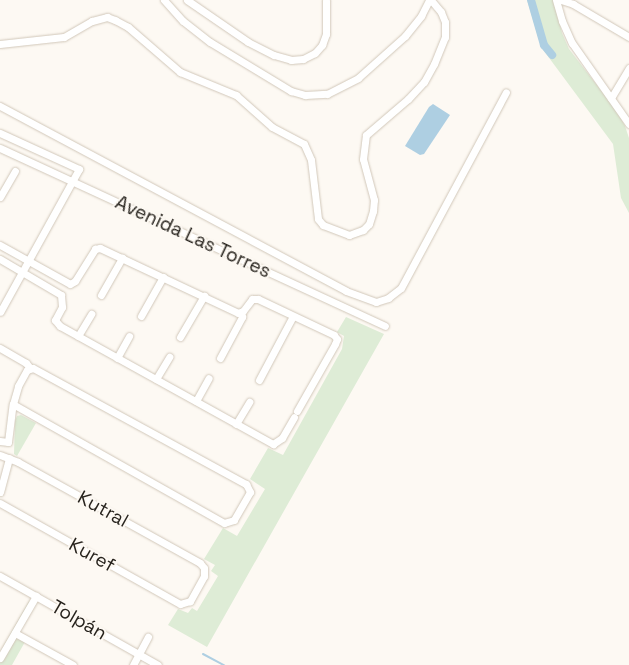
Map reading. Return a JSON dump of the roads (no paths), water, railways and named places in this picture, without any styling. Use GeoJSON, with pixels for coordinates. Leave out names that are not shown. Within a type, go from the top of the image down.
{"type":"FeatureCollection","features":[{"type":"Feature","properties":{"kind":"street"},"geometry":{"type":"LineString","coordinates":[[0,44],[64,37],[92,21],[107,17],[115,20],[128,27],[180,72],[236,95],[272,127],[304,144],[311,160],[318,219],[323,225],[349,235],[363,230],[369,224],[374,200],[363,159],[366,135],[408,99],[424,82],[445,37],[445,22],[441,12],[430,0],[405,36],[358,78],[327,94],[306,95],[291,91],[210,42],[176,13],[164,0]]}},
{"type":"Feature","properties":{"kind":"street"},"geometry":{"type":"LineString","coordinates":[[172,0],[176,13]]}},
{"type":"Feature","properties":{"kind":"street"},"geometry":{"type":"LineString","coordinates":[[187,0],[248,42],[274,56],[291,60],[303,60],[315,53],[322,44],[326,34],[326,0]]}},
{"type":"Feature","properties":{"kind":"street"},"geometry":{"type":"LineString","coordinates":[[556,0],[566,32],[572,43],[629,124]]}},
{"type":"Feature","properties":{"kind":"street"},"geometry":{"type":"LineString","coordinates":[[561,0],[573,4],[629,37]]}},
{"type":"Feature","properties":{"kind":"street"},"geometry":{"type":"LineString","coordinates":[[611,98],[626,80],[629,68]]}},
{"type":"Feature","properties":{"kind":"street"},"geometry":{"type":"LineString","coordinates":[[0,106],[337,287],[376,302],[388,298],[401,288],[506,92]]}},
{"type":"Feature","properties":{"kind":"street"},"geometry":{"type":"LineString","coordinates":[[0,133],[79,169],[0,312]]}},
{"type":"Feature","properties":{"kind":"street","name":"Avenida Las Torres"},"geometry":{"type":"LineString","coordinates":[[0,148],[385,326]]}},
{"type":"Feature","properties":{"kind":"street"},"geometry":{"type":"LineString","coordinates":[[0,197],[15,171]]}},
{"type":"Feature","properties":{"kind":"street"},"geometry":{"type":"LineString","coordinates":[[0,245],[70,284],[75,281],[95,249],[100,248],[241,312]]}},
{"type":"Feature","properties":{"kind":"street"},"geometry":{"type":"LineString","coordinates":[[101,295],[122,258]]}},
{"type":"Feature","properties":{"kind":"street"},"geometry":{"type":"LineString","coordinates":[[0,259],[61,295],[62,307],[55,320],[60,326],[273,444],[282,438],[337,339],[258,299],[252,299],[241,312],[242,317],[220,358]]}},
{"type":"Feature","properties":{"kind":"street"},"geometry":{"type":"LineString","coordinates":[[141,316],[163,277]]}},
{"type":"Feature","properties":{"kind":"street"},"geometry":{"type":"LineString","coordinates":[[180,337],[204,296]]}},
{"type":"Feature","properties":{"kind":"street"},"geometry":{"type":"LineString","coordinates":[[78,336],[90,314]]}},
{"type":"Feature","properties":{"kind":"street"},"geometry":{"type":"LineString","coordinates":[[259,380],[294,316]]}},
{"type":"Feature","properties":{"kind":"street"},"geometry":{"type":"LineString","coordinates":[[117,358],[129,336]]}},
{"type":"Feature","properties":{"kind":"street"},"geometry":{"type":"LineString","coordinates":[[0,348],[26,363],[30,368],[37,370],[246,484],[250,492],[234,520],[224,522],[12,404]]}},
{"type":"Feature","properties":{"kind":"street"},"geometry":{"type":"LineString","coordinates":[[156,379],[169,357]]}},
{"type":"Feature","properties":{"kind":"street"},"geometry":{"type":"LineString","coordinates":[[0,441],[8,442],[12,404],[18,386],[30,368]]}},
{"type":"Feature","properties":{"kind":"street"},"geometry":{"type":"LineString","coordinates":[[196,401],[209,378]]}},
{"type":"Feature","properties":{"kind":"street"},"geometry":{"type":"LineString","coordinates":[[236,424],[249,402]]}},
{"type":"Feature","properties":{"kind":"street","name":"Kutral"},"geometry":{"type":"LineString","coordinates":[[0,454],[192,558],[204,568],[204,576],[192,599],[186,604]]}},
{"type":"Feature","properties":{"kind":"street"},"geometry":{"type":"LineString","coordinates":[[0,492],[8,458]]}},
{"type":"Feature","properties":{"kind":"street","name":"Kuref"},"geometry":{"type":"LineString","coordinates":[[0,503],[178,603],[186,604]]}},
{"type":"Feature","properties":{"kind":"street","name":"Tolpán"},"geometry":{"type":"LineString","coordinates":[[0,576],[158,665]]}},
{"type":"Feature","properties":{"kind":"street"},"geometry":{"type":"LineString","coordinates":[[0,658],[36,596]]}},
{"type":"Feature","properties":{"kind":"street"},"geometry":{"type":"LineString","coordinates":[[15,633],[60,662],[73,665]]}},
{"type":"Feature","properties":{"kind":"street"},"geometry":{"type":"LineString","coordinates":[[133,665],[148,637]]}},
{"type":"Feature","properties":{"kind":"water"},"geometry":{"type":"Polygon","coordinates":[[[433,104],[450,115],[424,154],[420,155],[405,146],[429,107],[433,104]]]}},
{"type":"Feature","properties":{"kind":"waterway"},"geometry":{"type":"LineString","coordinates":[[531,0],[544,45],[552,55]]}},
{"type":"Feature","properties":{"kind":"waterway"},"geometry":{"type":"LineString","coordinates":[[203,654],[224,665]]}}]}
